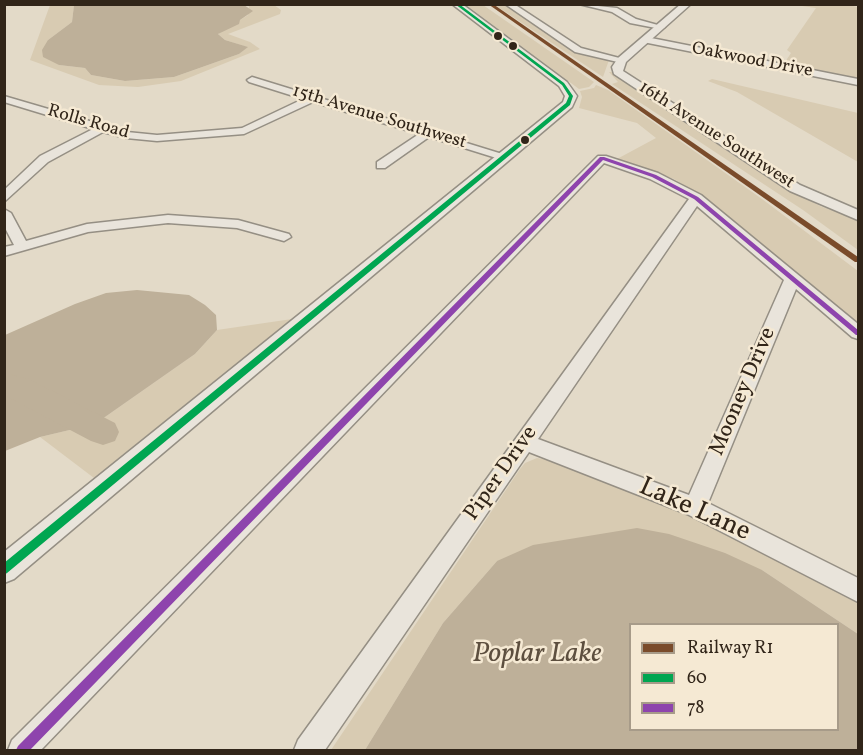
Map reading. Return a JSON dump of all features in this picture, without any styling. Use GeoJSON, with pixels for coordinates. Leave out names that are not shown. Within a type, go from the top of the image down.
{"type":"FeatureCollection","features":[{"type":"Feature","properties":{"kind":"street"},"geometry":{"type":"LineString","coordinates":[[4,570],[563,110],[571,99],[563,84],[456,4]]}},
{"type":"Feature","properties":{"kind":"street"},"geometry":{"type":"LineString","coordinates":[[508,4],[578,50],[622,60]]}},
{"type":"Feature","properties":{"kind":"street"},"geometry":{"type":"LineString","coordinates":[[582,4],[614,10],[629,19],[663,26]]}},
{"type":"Feature","properties":{"kind":"street","name":"16th Avenue Southwest"},"geometry":{"type":"LineString","coordinates":[[687,4],[622,60],[617,67],[618,72],[671,109],[795,188],[858,215]]}},
{"type":"Feature","properties":{"kind":"street","name":"Oakwood Drive"},"geometry":{"type":"LineString","coordinates":[[646,40],[858,82]]}},
{"type":"Feature","properties":{"kind":"street","name":"15th Avenue Southwest"},"geometry":{"type":"LineString","coordinates":[[252,80],[506,157]]}},
{"type":"Feature","properties":{"kind":"street","name":"Rolls Road"},"geometry":{"type":"LineString","coordinates":[[4,99],[102,128],[146,138],[248,134],[312,98]]}},
{"type":"Feature","properties":{"kind":"street"},"geometry":{"type":"LineString","coordinates":[[4,198],[44,159],[102,128]]}},
{"type":"Feature","properties":{"kind":"street"},"geometry":{"type":"LineString","coordinates":[[381,165],[428,133]]}},
{"type":"Feature","properties":{"kind":"street"},"geometry":{"type":"LineString","coordinates":[[22,750],[602,158],[654,176],[696,198],[858,333]]}},
{"type":"Feature","properties":{"kind":"street","name":"Piper Drive"},"geometry":{"type":"LineString","coordinates":[[308,750],[696,198]]}},
{"type":"Feature","properties":{"kind":"street"},"geometry":{"type":"LineString","coordinates":[[4,213],[22,246]]}},
{"type":"Feature","properties":{"kind":"street"},"geometry":{"type":"LineString","coordinates":[[4,252],[87,228],[168,219],[238,224],[284,237]]}},
{"type":"Feature","properties":{"kind":"street","name":"Mooney Drive"},"geometry":{"type":"LineString","coordinates":[[695,507],[793,277]]}},
{"type":"Feature","properties":{"kind":"street","name":"Lake Lane"},"geometry":{"type":"LineString","coordinates":[[524,442],[695,507],[858,590]]}},
{"type":"Feature","properties":{"kind":"shaded area"},"geometry":{"type":"Polygon","coordinates":[[[844,4],[858,7],[858,80],[783,65],[791,53],[787,50],[816,8],[795,5],[844,4]]]}},
{"type":"Feature","properties":{"kind":"shaded area"},"geometry":{"type":"Polygon","coordinates":[[[50,5],[74,5],[72,22],[48,40],[59,65],[85,68],[91,75],[125,81],[174,77],[239,54],[247,47],[225,40],[218,34],[248,15],[249,6],[244,5],[274,5],[281,10],[280,14],[228,34],[250,42],[260,49],[181,81],[138,87],[99,85],[30,60],[50,5]]]}},
{"type":"Feature","properties":{"kind":"shaded area"},"geometry":{"type":"Polygon","coordinates":[[[466,5],[483,5],[594,82],[589,87],[579,89],[466,5]]]}},
{"type":"Feature","properties":{"kind":"shaded area"},"geometry":{"type":"Polygon","coordinates":[[[495,5],[504,5],[576,52],[609,60],[603,77],[495,5]]]}},
{"type":"Feature","properties":{"kind":"shaded area"},"geometry":{"type":"Polygon","coordinates":[[[609,72],[613,72],[631,87],[768,178],[820,206],[858,220],[858,250],[803,210],[612,84],[618,82],[609,72]]]}},
{"type":"Feature","properties":{"kind":"shaded area"},"geometry":{"type":"Polygon","coordinates":[[[712,79],[858,113],[858,162],[737,92],[708,81],[712,79]]]}},
{"type":"Feature","properties":{"kind":"shaded area"},"geometry":{"type":"Polygon","coordinates":[[[596,85],[608,90],[762,199],[858,271],[858,323],[706,198],[674,179],[617,159],[656,138],[637,123],[579,108],[582,97],[580,91],[594,88],[596,85]]]}},
{"type":"Feature","properties":{"kind":"shaded area"},"geometry":{"type":"Polygon","coordinates":[[[292,319],[94,478],[40,437],[95,424],[195,354],[217,330],[292,319]]]}},
{"type":"Feature","properties":{"kind":"shaded area"},"geometry":{"type":"Polygon","coordinates":[[[537,458],[549,460],[710,524],[858,600],[858,634],[762,570],[497,561],[443,623],[365,750],[331,750],[520,469],[525,463],[537,458]]]}},
{"type":"Feature","properties":{"kind":"water"},"geometry":{"type":"Polygon","coordinates":[[[74,5],[244,5],[253,11],[240,20],[239,24],[218,34],[225,40],[248,47],[239,54],[174,77],[125,81],[91,75],[85,68],[59,65],[43,57],[42,50],[48,40],[72,22],[74,5]]]}},
{"type":"Feature","properties":{"kind":"water"},"geometry":{"type":"Polygon","coordinates":[[[137,290],[189,295],[216,315],[217,330],[195,354],[95,424],[40,437],[5,451],[5,335],[106,293],[137,290]]]}},
{"type":"Feature","properties":{"kind":"water","name":"Poplar Lake"},"geometry":{"type":"Polygon","coordinates":[[[637,528],[669,534],[725,553],[762,570],[858,634],[858,750],[365,750],[443,623],[497,561],[533,545],[637,528]]]}},
{"type":"Feature","properties":{"kind":"waterway"},"geometry":{"type":"LineString","coordinates":[[4,384],[18,387],[103,432],[91,426]]}},
{"type":"Feature","properties":{"kind":"rail line","name":"R1"},"geometry":{"type":"LineString","coordinates":[[490,4],[858,260]]}},
{"type":"Feature","properties":{"kind":"transit line","name":"60"},"geometry":{"type":"LineString","coordinates":[[4,570],[568,104],[571,96],[563,84],[456,4]]}},
{"type":"Feature","properties":{"kind":"transit line","name":"78"},"geometry":{"type":"LineString","coordinates":[[22,750],[602,158],[654,176],[696,198],[858,333]]}}]}
